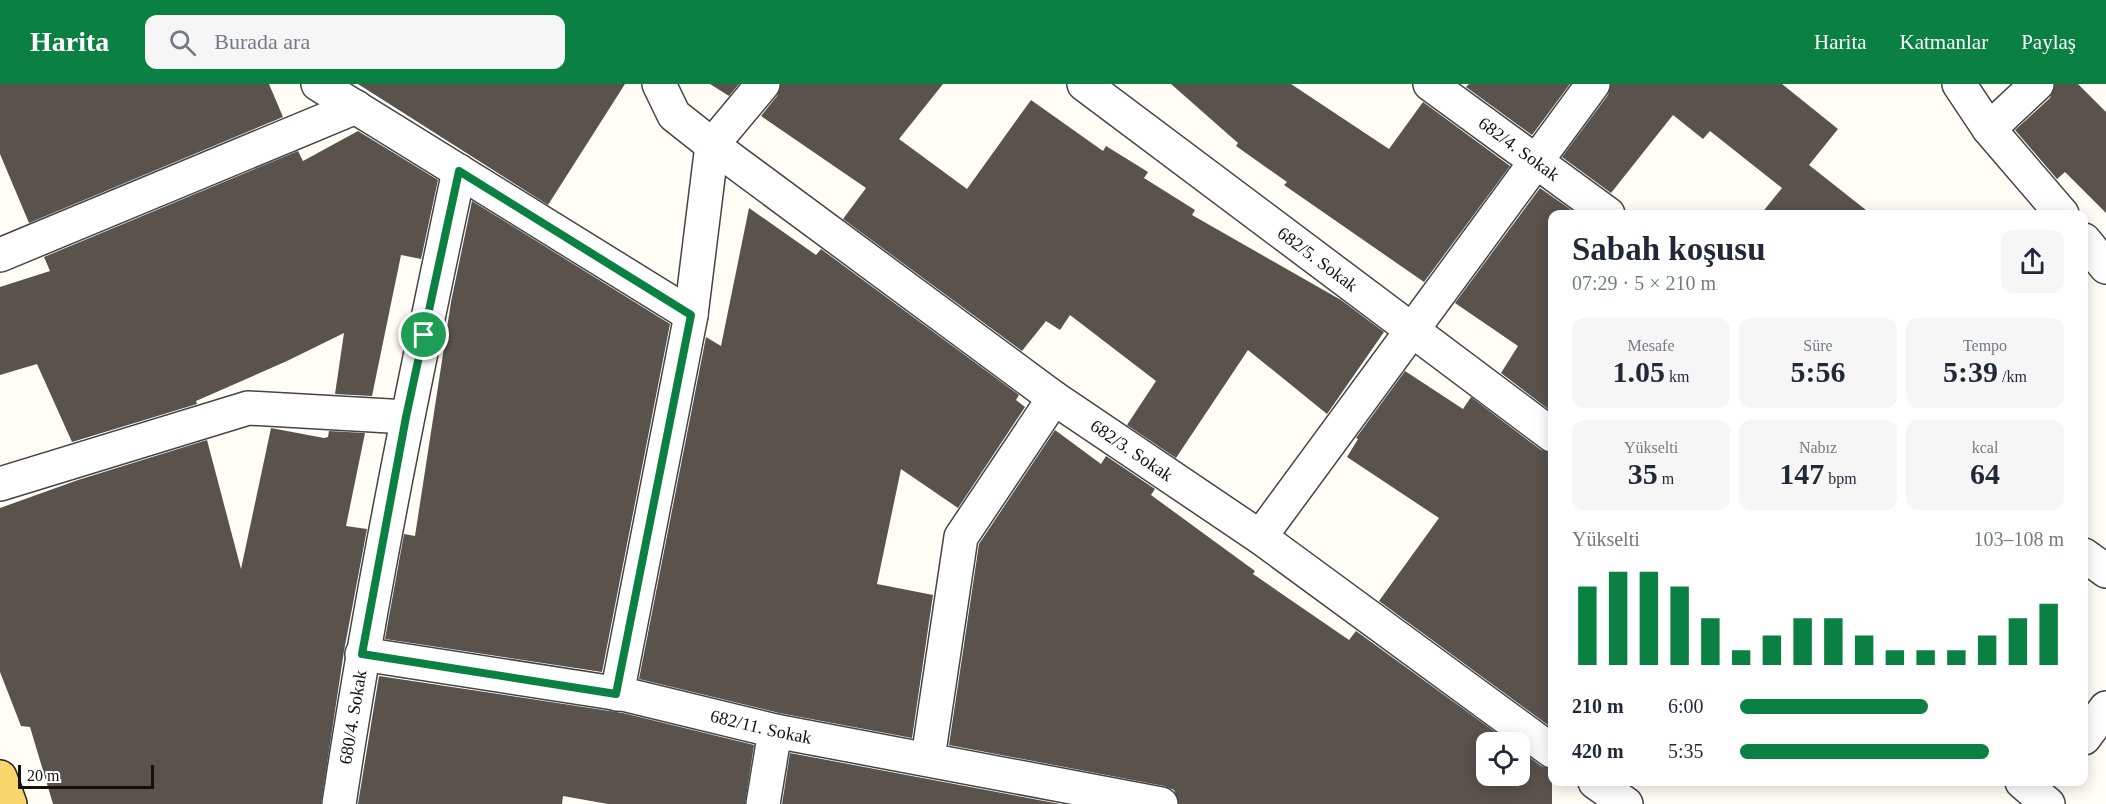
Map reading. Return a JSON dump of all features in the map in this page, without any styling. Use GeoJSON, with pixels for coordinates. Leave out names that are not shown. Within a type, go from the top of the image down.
{"type":"FeatureCollection","features":[{"type":"Feature","properties":{"kind":"main road"},"geometry":{"type":"LineString","coordinates":[[0,777],[10,804]]}},
{"type":"Feature","properties":{"kind":"street"},"geometry":{"type":"LineString","coordinates":[[318,84],[691,315]]}},
{"type":"Feature","properties":{"kind":"street","name":"682/3. Sokak"},"geometry":{"type":"LineString","coordinates":[[659,84],[674,116],[712,145],[1054,398],[1260,537],[1548,748]]}},
{"type":"Feature","properties":{"kind":"street"},"geometry":{"type":"LineString","coordinates":[[616,694],[691,315],[712,145],[763,84]]}},
{"type":"Feature","properties":{"kind":"street","name":"682/5. Sokak"},"geometry":{"type":"LineString","coordinates":[[1084,84],[1548,432]]}},
{"type":"Feature","properties":{"kind":"street","name":"682/4. Sokak"},"geometry":{"type":"LineString","coordinates":[[1430,84],[1602,210]]}},
{"type":"Feature","properties":{"kind":"street"},"geometry":{"type":"LineString","coordinates":[[1260,537],[1593,84]]}},
{"type":"Feature","properties":{"kind":"street"},"geometry":{"type":"LineString","coordinates":[[1959,84],[1989,129],[2059,210]]}},
{"type":"Feature","properties":{"kind":"street"},"geometry":{"type":"LineString","coordinates":[[1989,129],[2037,84]]}},
{"type":"Feature","properties":{"kind":"street"},"geometry":{"type":"LineString","coordinates":[[0,255],[356,107]]}},
{"type":"Feature","properties":{"kind":"street","name":"680/4. Sokak"},"geometry":{"type":"LineString","coordinates":[[339,804],[362,654],[406,417],[459,171]]}},
{"type":"Feature","properties":{"kind":"street"},"geometry":{"type":"LineString","coordinates":[[2088,245],[2106,267]]}},
{"type":"Feature","properties":{"kind":"street"},"geometry":{"type":"LineString","coordinates":[[928,759],[961,537],[1054,398]]}},
{"type":"Feature","properties":{"kind":"street"},"geometry":{"type":"LineString","coordinates":[[0,484],[249,408],[406,417]]}},
{"type":"Feature","properties":{"kind":"street"},"geometry":{"type":"LineString","coordinates":[[2088,558],[2106,572]]}},
{"type":"Feature","properties":{"kind":"street","name":"682/11. Sokak"},"geometry":{"type":"LineString","coordinates":[[362,654],[616,694],[775,731],[1161,804]]}},
{"type":"Feature","properties":{"kind":"street"},"geometry":{"type":"LineString","coordinates":[[2088,733],[2106,708]]}},
{"type":"Feature","properties":{"kind":"street"},"geometry":{"type":"LineString","coordinates":[[763,804],[775,731]]}},
{"type":"Feature","properties":{"kind":"street"},"geometry":{"type":"LineString","coordinates":[[1601,786],[1626,804]]}},
{"type":"Feature","properties":{"kind":"building"},"geometry":{"type":"Polygon","coordinates":[[[0,84],[269,84],[283,117],[29,223],[0,154],[0,84]]]}},
{"type":"Feature","properties":{"kind":"building"},"geometry":{"type":"Polygon","coordinates":[[[358,84],[625,84],[548,205],[358,84]]]}},
{"type":"Feature","properties":{"kind":"building"},"geometry":{"type":"Polygon","coordinates":[[[710,84],[739,84],[729,96],[710,84]]]}},
{"type":"Feature","properties":{"kind":"building"},"geometry":{"type":"Polygon","coordinates":[[[781,84],[943,84],[899,139],[967,189],[1031,100],[1103,151],[1106,146],[1148,172],[1144,178],[1195,210],[1192,215],[1341,300],[1384,332],[1327,414],[1248,350],[1176,458],[1127,425],[1156,381],[1070,315],[1060,330],[1046,321],[1022,351],[843,219],[866,188],[761,116],[777,96],[781,84]]]}},
{"type":"Feature","properties":{"kind":"building"},"geometry":{"type":"Polygon","coordinates":[[[1171,84],[1291,84],[1389,149],[1423,102],[1510,166],[1424,282],[1284,185],[1287,182],[1236,146],[1238,143],[1171,84]]]}},
{"type":"Feature","properties":{"kind":"building"},"geometry":{"type":"Polygon","coordinates":[[[1469,84],[1570,84],[1532,135],[1466,87],[1469,84]]]}},
{"type":"Feature","properties":{"kind":"building"},"geometry":{"type":"Polygon","coordinates":[[[1611,84],[1782,84],[1838,129],[1809,165],[1866,210],[1764,210],[1782,188],[1710,131],[1703,139],[1673,115],[1611,193],[1562,157],[1608,95],[1611,84]]]}},
{"type":"Feature","properties":{"kind":"building"},"geometry":{"type":"Polygon","coordinates":[[[2055,84],[2078,84],[2106,112],[2106,213],[2065,172],[2057,179],[2015,130],[2050,98],[2055,84]]]}},
{"type":"Feature","properties":{"kind":"building"},"geometry":{"type":"Polygon","coordinates":[[[358,131],[438,180],[421,259],[401,255],[372,396],[335,394],[344,333],[196,401],[197,404],[72,442],[37,364],[0,375],[0,287],[50,271],[44,257],[298,151],[303,161],[358,131]]]}},
{"type":"Feature","properties":{"kind":"building"},"geometry":{"type":"Polygon","coordinates":[[[1540,188],[1571,210],[1548,210],[1548,409],[1501,373],[1518,346],[1455,303],[1540,188]]]}},
{"type":"Feature","properties":{"kind":"building"},"geometry":{"type":"Polygon","coordinates":[[[472,201],[670,324],[602,672],[385,639],[404,534],[415,536],[451,302],[472,201]]]}},
{"type":"Feature","properties":{"kind":"building"},"geometry":{"type":"Polygon","coordinates":[[[749,208],[816,255],[821,249],[1019,395],[1016,400],[1025,407],[958,508],[901,469],[877,584],[933,595],[912,738],[779,713],[639,679],[706,337],[721,346],[749,208]]]}},
{"type":"Feature","properties":{"kind":"building"},"geometry":{"type":"Polygon","coordinates":[[[1405,371],[1463,409],[1471,397],[1541,450],[1548,452],[1548,725],[1379,601],[1439,518],[1347,457],[1358,439],[1356,438],[1405,371]]]}},
{"type":"Feature","properties":{"kind":"building"},"geometry":{"type":"Polygon","coordinates":[[[271,428],[324,438],[328,437],[329,431],[365,433],[346,526],[367,529],[344,651],[321,804],[53,804],[30,727],[21,726],[0,672],[0,508],[78,480],[207,440],[241,569],[271,428]]]}},
{"type":"Feature","properties":{"kind":"building"},"geometry":{"type":"Polygon","coordinates":[[[1055,430],[1101,464],[1106,456],[1155,489],[1151,495],[1255,571],[1253,574],[1349,640],[1356,631],[1495,732],[1476,732],[1476,786],[1530,786],[1530,758],[1541,766],[1548,768],[1548,786],[1552,786],[1552,804],[1179,804],[1174,790],[1164,786],[949,745],[979,544],[1055,430]]]}},
{"type":"Feature","properties":{"kind":"building"},"geometry":{"type":"Polygon","coordinates":[[[379,676],[623,713],[754,745],[745,804],[608,804],[563,796],[562,804],[358,804],[379,676]]]}},
{"type":"Feature","properties":{"kind":"building"},"geometry":{"type":"Polygon","coordinates":[[[790,753],[1060,804],[782,804],[790,753]]]}},
{"type":"Feature","properties":{"kind":"route"},"geometry":{"type":"LineString","coordinates":[[459,171],[691,315],[616,694],[362,654],[406,417],[424,335],[459,171]]}}]}
